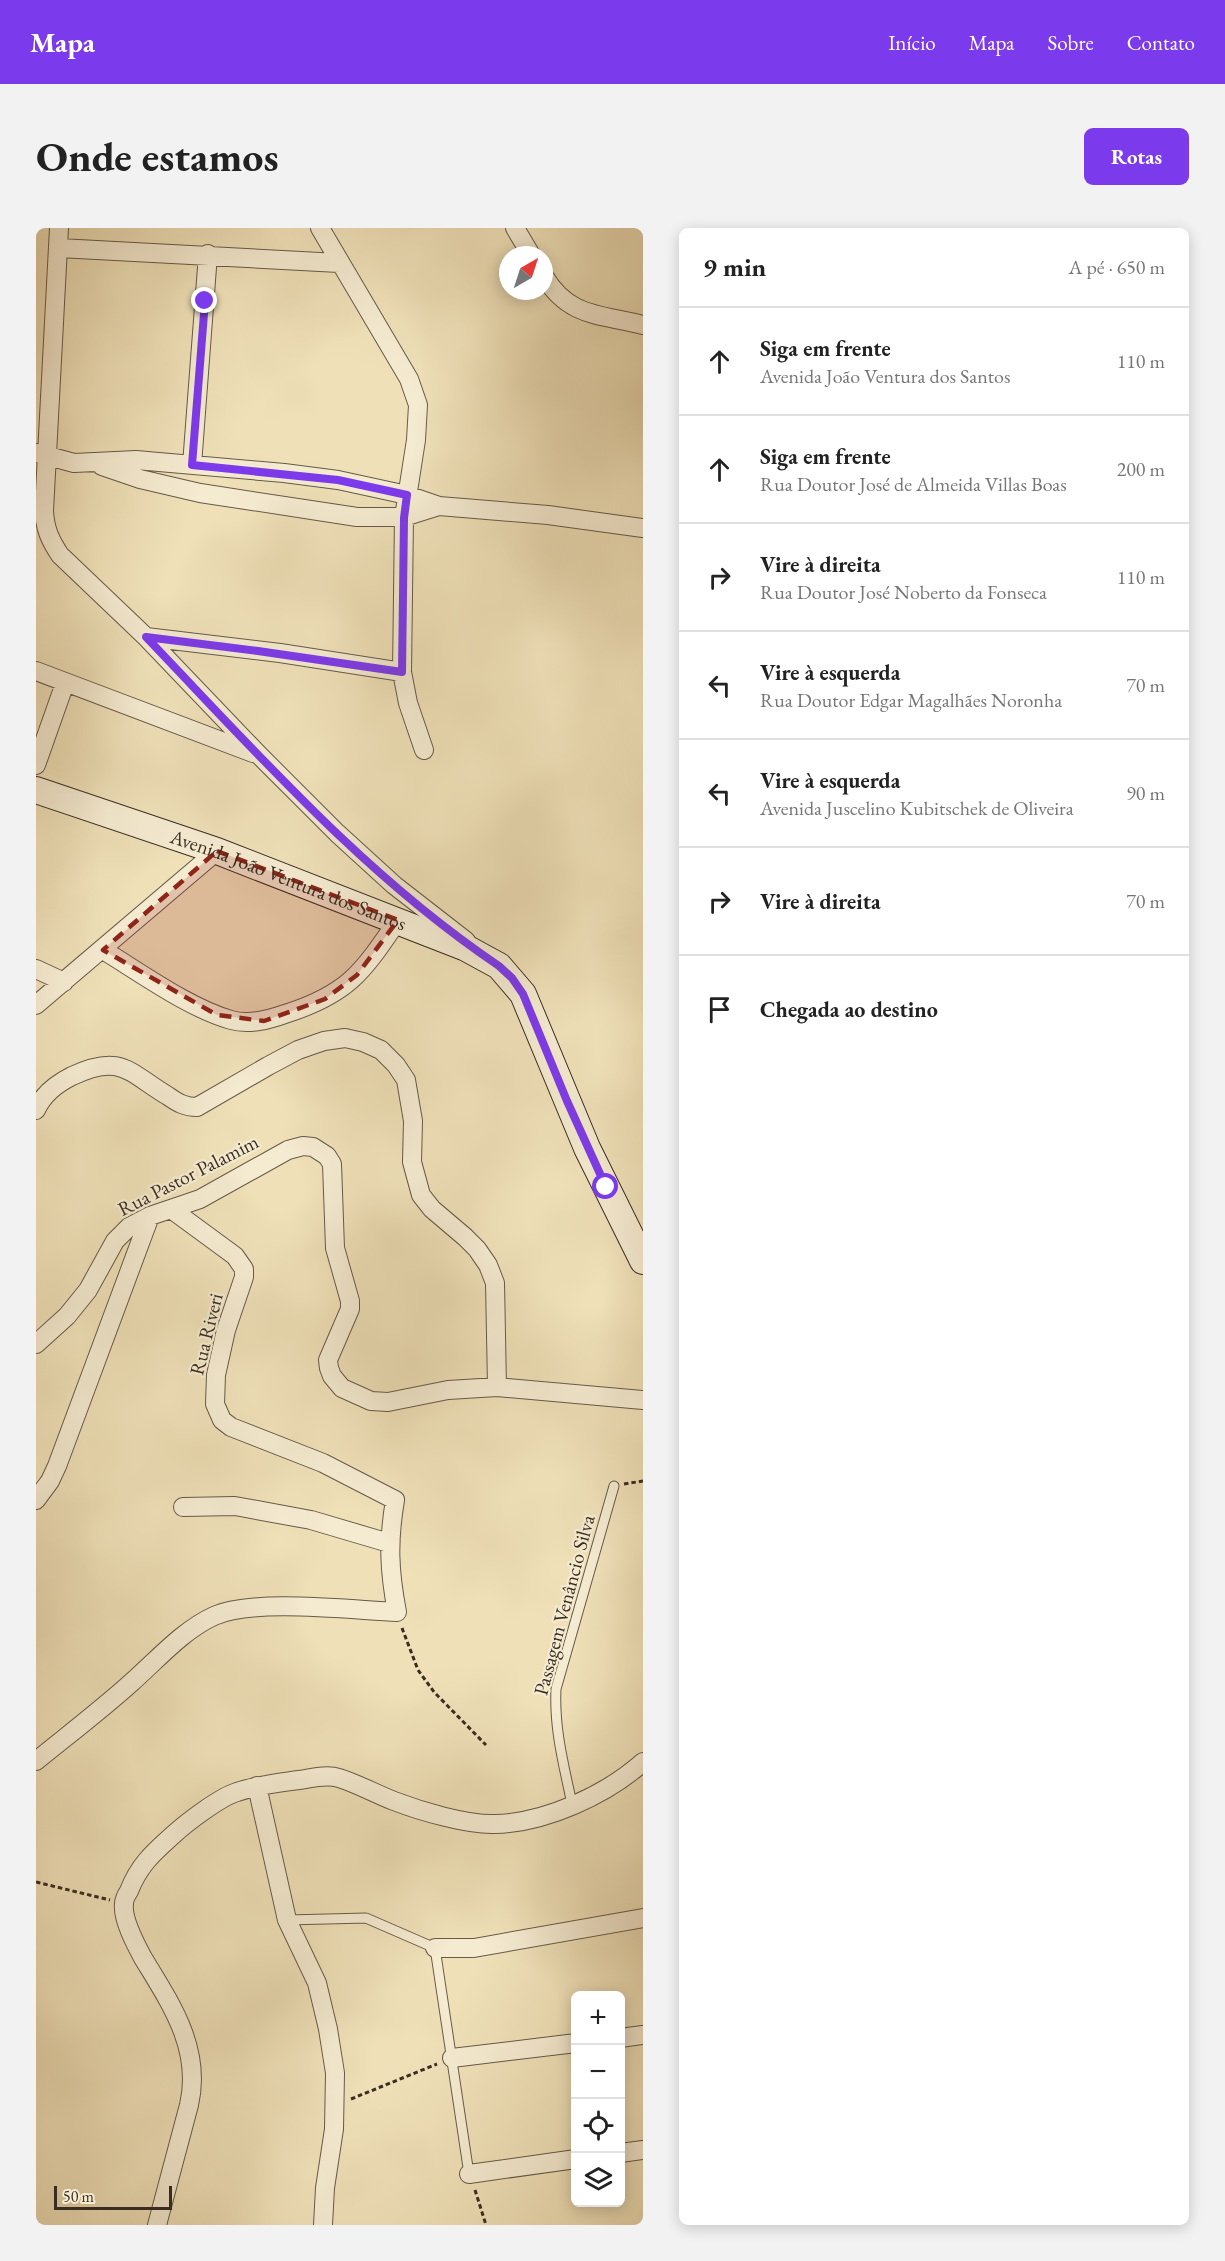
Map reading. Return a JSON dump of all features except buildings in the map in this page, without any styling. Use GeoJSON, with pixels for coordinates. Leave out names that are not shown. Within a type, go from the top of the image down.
{"type":"FeatureCollection","features":[{"type":"Feature","properties":{"kind":"main road","name":"Avenida João Ventura dos Santos"},"geometry":{"type":"LineString","coordinates":[[36,790],[216,851],[486,957],[512,978],[523,994],[587,1148],[643,1261]]}},
{"type":"Feature","properties":{"kind":"street"},"geometry":{"type":"LineString","coordinates":[[59,228],[42,455],[45,528],[50,540],[60,555],[146,637],[337,833],[394,885],[486,957]]}},
{"type":"Feature","properties":{"kind":"street"},"geometry":{"type":"LineString","coordinates":[[320,228],[409,379],[418,405],[416,440],[404,518],[402,672],[408,704],[424,750]]}},
{"type":"Feature","properties":{"kind":"street"},"geometry":{"type":"LineString","coordinates":[[515,228],[526,246]]}},
{"type":"Feature","properties":{"kind":"street"},"geometry":{"type":"LineString","coordinates":[[59,248],[339,262]]}},
{"type":"Feature","properties":{"kind":"street"},"geometry":{"type":"LineString","coordinates":[[192,465],[208,254]]}},
{"type":"Feature","properties":{"kind":"street"},"geometry":{"type":"LineString","coordinates":[[553,291],[580,311],[639,321]]}},
{"type":"Feature","properties":{"kind":"street"},"geometry":{"type":"LineString","coordinates":[[42,455],[74,463],[136,460],[338,480],[407,495],[439,506],[548,515],[643,528]]}},
{"type":"Feature","properties":{"kind":"street"},"geometry":{"type":"LineString","coordinates":[[89,461],[140,479],[200,493],[357,517],[404,518],[439,506]]}},
{"type":"Feature","properties":{"kind":"street"},"geometry":{"type":"LineString","coordinates":[[146,637],[402,672]]}},
{"type":"Feature","properties":{"kind":"street"},"geometry":{"type":"LineString","coordinates":[[36,671],[258,754]]}},
{"type":"Feature","properties":{"kind":"street"},"geometry":{"type":"LineString","coordinates":[[36,765],[65,683]]}},
{"type":"Feature","properties":{"kind":"street"},"geometry":{"type":"LineString","coordinates":[[36,1005],[216,851]]}},
{"type":"Feature","properties":{"kind":"street"},"geometry":{"type":"LineString","coordinates":[[103,950],[217,1015],[234,1021],[264,1021],[315,1004],[343,988],[376,953],[398,921]]}},
{"type":"Feature","properties":{"kind":"street"},"geometry":{"type":"LineString","coordinates":[[36,969],[64,982]]}},
{"type":"Feature","properties":{"kind":"street"},"geometry":{"type":"LineString","coordinates":[[36,1110],[45,1096],[59,1083],[103,1065],[114,1065],[129,1070],[179,1103],[188,1107],[197,1107],[298,1050],[324,1041],[345,1038],[363,1042],[381,1050],[396,1065],[406,1080],[413,1121],[412,1162],[421,1194],[432,1209],[477,1250],[488,1265],[495,1283],[497,1387]]}},
{"type":"Feature","properties":{"kind":"street","name":"Rua Pastor Palamim"},"geometry":{"type":"LineString","coordinates":[[36,1344],[43,1329],[88,1290],[115,1241],[122,1233],[150,1216],[219,1189],[288,1150],[303,1146],[321,1150],[332,1164],[335,1248],[350,1301],[350,1309],[328,1360],[332,1376],[342,1388],[371,1401],[388,1402],[448,1390],[497,1387],[643,1400]]}},
{"type":"Feature","properties":{"kind":"street","name":"Rua Riveri"},"geometry":{"type":"LineString","coordinates":[[171,1209],[235,1256],[244,1269],[244,1277],[226,1330],[216,1376],[215,1404],[222,1420],[231,1427],[322,1464],[395,1500],[389,1543]]}},
{"type":"Feature","properties":{"kind":"street"},"geometry":{"type":"LineString","coordinates":[[36,1500],[50,1481],[57,1466],[150,1216]]}},
{"type":"Feature","properties":{"kind":"street"},"geometry":{"type":"LineString","coordinates":[[36,1761],[120,1693],[194,1628],[215,1616],[241,1609],[283,1607],[397,1612],[389,1565],[389,1543],[311,1520],[235,1506],[183,1507]]}},
{"type":"Feature","properties":{"kind":"street"},"geometry":{"type":"LineString","coordinates":[[157,2225],[189,2105],[194,2070],[188,2045],[168,2000],[132,1939],[124,1904],[136,1874],[147,1858],[182,1826],[234,1792],[257,1786],[337,1777],[397,1802],[463,1821],[493,1825],[540,1818],[610,1787],[643,1762]]}},
{"type":"Feature","properties":{"kind":"street"},"geometry":{"type":"LineString","coordinates":[[257,1786],[287,1920],[317,1983],[335,2073],[334,2128],[325,2188],[323,2225]]}},
{"type":"Feature","properties":{"kind":"street"},"geometry":{"type":"LineString","coordinates":[[435,1948],[474,1948],[643,1918]]}},
{"type":"Feature","properties":{"kind":"street"},"geometry":{"type":"LineString","coordinates":[[625,2037],[643,2035]]}},
{"type":"Feature","properties":{"kind":"street"},"geometry":{"type":"LineString","coordinates":[[452,2058],[571,2044]]}},
{"type":"Feature","properties":{"kind":"street"},"geometry":{"type":"LineString","coordinates":[[625,2152],[643,2150]]}},
{"type":"Feature","properties":{"kind":"street"},"geometry":{"type":"LineString","coordinates":[[470,2174],[571,2160]]}},
{"type":"Feature","properties":{"kind":"lane","name":"Passagem Venâncio Silva"},"geometry":{"type":"LineString","coordinates":[[572,1804],[555,1715],[556,1689],[614,1486]]}},
{"type":"Feature","properties":{"kind":"lane"},"geometry":{"type":"LineString","coordinates":[[287,1920],[366,1918],[435,1948],[470,2174]]}},
{"type":"Feature","properties":{"kind":"path"},"geometry":{"type":"LineString","coordinates":[[614,1486],[643,1481]]}},
{"type":"Feature","properties":{"kind":"path"},"geometry":{"type":"LineString","coordinates":[[397,1612],[418,1670],[434,1692],[486,1745]]}},
{"type":"Feature","properties":{"kind":"path"},"geometry":{"type":"LineString","coordinates":[[36,1882],[124,1904]]}},
{"type":"Feature","properties":{"kind":"path"},"geometry":{"type":"LineString","coordinates":[[335,2105],[452,2058]]}},
{"type":"Feature","properties":{"kind":"path"},"geometry":{"type":"LineString","coordinates":[[470,2174],[486,2225]]}},
{"type":"Feature","properties":{"kind":"highlighted area"},"geometry":{"type":"Polygon","coordinates":[[[217,851],[398,920],[357,975],[325,999],[264,1021],[217,1015],[103,950],[217,851]]]}},
{"type":"Feature","properties":{"kind":"route"},"geometry":{"type":"LineString","coordinates":[[205,301],[192,465],[338,480],[407,495],[404,518],[402,672],[146,637],[337,833],[394,885],[512,978],[523,994],[587,1148],[606,1187]]}}]}
